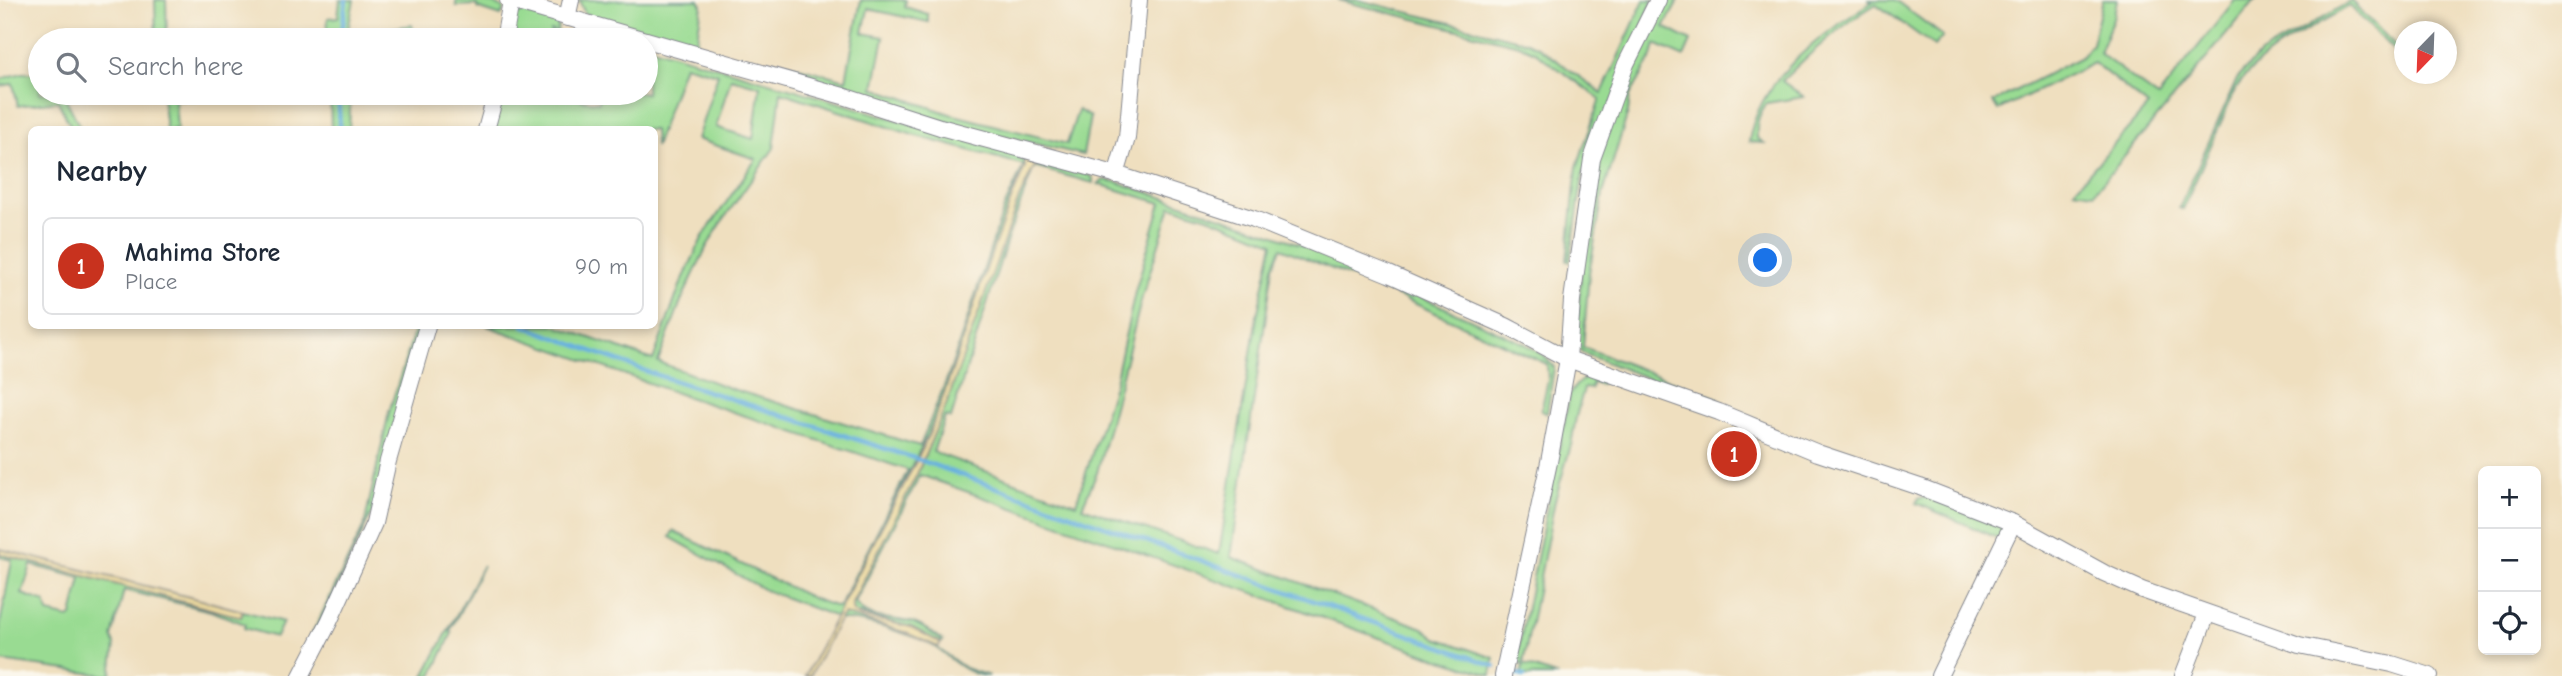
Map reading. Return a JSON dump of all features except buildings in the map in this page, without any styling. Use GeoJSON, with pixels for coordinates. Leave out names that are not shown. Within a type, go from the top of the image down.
{"type":"FeatureCollection","features":[{"type":"Feature","properties":{"kind":"street"},"geometry":{"type":"LineString","coordinates":[[567,18],[572,0]]}},
{"type":"Feature","properties":{"kind":"street"},"geometry":{"type":"LineString","coordinates":[[1116,175],[1127,138],[1139,0]]}},
{"type":"Feature","properties":{"kind":"street"},"geometry":{"type":"LineString","coordinates":[[1503,676],[1549,462],[1567,359],[1573,288],[1592,159],[1626,64],[1658,0]]}},
{"type":"Feature","properties":{"kind":"street"},"geometry":{"type":"LineString","coordinates":[[506,28],[510,1],[603,28]]}},
{"type":"Feature","properties":{"kind":"street"},"geometry":{"type":"LineString","coordinates":[[658,43],[843,96],[940,127],[1116,175],[1254,219],[1401,279],[1506,326],[1567,359],[1719,412],[1818,453],[1920,487],[2012,523],[2104,573],[2207,614],[2299,645],[2392,664],[2430,676]]}},
{"type":"Feature","properties":{"kind":"street"},"geometry":{"type":"LineString","coordinates":[[487,126],[493,105]]}},
{"type":"Feature","properties":{"kind":"street"},"geometry":{"type":"LineString","coordinates":[[301,676],[374,523],[388,461],[426,329]]}},
{"type":"Feature","properties":{"kind":"street"},"geometry":{"type":"LineString","coordinates":[[1939,676],[2012,523]]}},
{"type":"Feature","properties":{"kind":"street"},"geometry":{"type":"LineString","coordinates":[[2183,676],[2207,614]]}},
{"type":"Feature","properties":{"kind":"green space"},"geometry":{"type":"Polygon","coordinates":[[[155,0],[166,0],[167,28],[156,28],[155,0]]]}},
{"type":"Feature","properties":{"kind":"green space"},"geometry":{"type":"Polygon","coordinates":[[[340,0],[354,0],[348,28],[327,28],[328,18],[338,17],[340,0]]]}},
{"type":"Feature","properties":{"kind":"green space"},"geometry":{"type":"Polygon","coordinates":[[[456,0],[487,2],[504,9],[501,16],[477,8],[477,5],[456,6],[456,0]]]}},
{"type":"Feature","properties":{"kind":"green space"},"geometry":{"type":"Polygon","coordinates":[[[579,0],[699,0],[702,5],[696,46],[658,36],[658,28],[628,28],[585,14],[579,0]]]}},
{"type":"Feature","properties":{"kind":"green space"},"geometry":{"type":"Polygon","coordinates":[[[861,0],[906,0],[905,7],[928,14],[928,22],[868,9],[863,33],[884,37],[874,88],[950,114],[1067,144],[1078,110],[1090,117],[1083,155],[935,119],[779,70],[780,62],[846,80],[861,0]]]}},
{"type":"Feature","properties":{"kind":"green space"},"geometry":{"type":"Polygon","coordinates":[[[1338,0],[1358,0],[1527,42],[1602,93],[1644,0],[1653,0],[1583,174],[1570,262],[1567,260],[1577,167],[1600,99],[1535,52],[1519,45],[1338,0]]]}},
{"type":"Feature","properties":{"kind":"green space"},"geometry":{"type":"Polygon","coordinates":[[[1667,0],[1679,0],[1664,27],[1691,41],[1684,57],[1655,44],[1652,57],[1630,96],[1628,112],[1603,194],[1589,273],[1583,347],[1719,399],[1712,403],[1588,355],[1581,351],[1576,343],[1585,233],[1597,168],[1627,82],[1667,0]]]}},
{"type":"Feature","properties":{"kind":"green space"},"geometry":{"type":"Polygon","coordinates":[[[1868,0],[1895,0],[1943,36],[1934,46],[1876,4],[1850,21],[1782,81],[1804,97],[1767,103],[1757,128],[1757,138],[1764,143],[1749,142],[1755,119],[1778,78],[1813,44],[1872,2],[1868,0]]]}},
{"type":"Feature","properties":{"kind":"green space"},"geometry":{"type":"Polygon","coordinates":[[[2103,0],[2117,0],[2113,19],[2099,53],[2158,97],[2235,0],[2255,0],[2094,193],[2074,190],[2148,106],[2094,63],[1998,110],[1993,102],[2083,56],[2092,44],[2103,0]]]}},
{"type":"Feature","properties":{"kind":"green space"},"geometry":{"type":"Polygon","coordinates":[[[2351,1],[2394,44],[2394,51],[2350,6],[2273,51],[2247,74],[2236,88],[2183,209],[2179,208],[2238,77],[2260,54],[2351,1]]]}},
{"type":"Feature","properties":{"kind":"green space"},"geometry":{"type":"Polygon","coordinates":[[[523,12],[556,21],[558,28],[510,28],[513,19],[523,12]]]}},
{"type":"Feature","properties":{"kind":"green space"},"geometry":{"type":"Polygon","coordinates":[[[658,50],[1021,156],[1025,161],[1024,165],[916,136],[781,92],[774,148],[723,220],[706,248],[681,301],[658,362],[732,389],[920,446],[950,371],[1004,208],[1021,171],[965,338],[929,432],[836,617],[765,590],[670,537],[673,531],[814,599],[837,607],[908,470],[496,329],[565,329],[653,360],[680,286],[702,238],[756,159],[697,139],[718,74],[684,65],[658,139],[658,126],[491,126],[497,105],[658,105],[658,50]],[[731,78],[716,127],[753,139],[760,86],[731,78]]]}},
{"type":"Feature","properties":{"kind":"green space"},"geometry":{"type":"Polygon","coordinates":[[[28,73],[28,105],[18,106],[13,84],[0,86],[0,79],[28,73]]]}},
{"type":"Feature","properties":{"kind":"green space"},"geometry":{"type":"Polygon","coordinates":[[[60,105],[69,105],[80,126],[70,126],[60,105]]]}},
{"type":"Feature","properties":{"kind":"green space"},"geometry":{"type":"Polygon","coordinates":[[[163,105],[175,105],[177,126],[166,126],[163,105]]]}},
{"type":"Feature","properties":{"kind":"green space"},"geometry":{"type":"Polygon","coordinates":[[[330,105],[350,105],[349,126],[331,126],[330,105]]]}},
{"type":"Feature","properties":{"kind":"green space"},"geometry":{"type":"Polygon","coordinates":[[[1041,163],[1088,175],[1093,178],[1093,183],[1034,167],[1041,163]]]}},
{"type":"Feature","properties":{"kind":"green space"},"geometry":{"type":"Polygon","coordinates":[[[1034,167],[1007,240],[951,418],[945,417],[933,452],[1076,504],[1115,382],[1135,292],[1161,203],[1098,184],[1104,180],[1117,182],[1324,253],[1525,344],[1544,356],[1554,367],[1547,413],[1541,411],[1548,380],[1547,364],[1394,294],[1281,248],[1273,267],[1231,557],[1423,628],[1436,638],[1494,658],[1491,675],[920,475],[855,602],[866,613],[914,623],[943,641],[941,643],[911,627],[855,613],[852,607],[854,595],[917,474],[945,408],[1019,198],[1034,167]],[[1171,206],[1142,297],[1097,473],[1082,507],[1219,554],[1257,316],[1273,243],[1208,217],[1171,206]]]}},
{"type":"Feature","properties":{"kind":"green space"},"geometry":{"type":"Polygon","coordinates":[[[415,329],[422,329],[374,508],[296,676],[292,676],[364,526],[389,412],[415,329]]]}},
{"type":"Feature","properties":{"kind":"green space"},"geometry":{"type":"Polygon","coordinates":[[[1598,376],[1613,381],[1612,384],[1603,381],[1601,385],[1593,382],[1591,389],[1584,388],[1555,500],[1523,664],[1558,676],[1521,676],[1523,665],[1516,662],[1570,394],[1581,381],[1598,376]]]}},
{"type":"Feature","properties":{"kind":"green space"},"geometry":{"type":"Polygon","coordinates":[[[1919,498],[1929,498],[2015,532],[1997,538],[1916,503],[1919,498]]]}},
{"type":"Feature","properties":{"kind":"green space"},"geometry":{"type":"Polygon","coordinates":[[[0,554],[241,617],[243,611],[283,622],[276,637],[244,628],[245,624],[211,611],[124,590],[112,637],[115,644],[111,676],[0,661],[0,624],[12,560],[0,557],[0,554]],[[31,565],[22,594],[45,602],[48,613],[69,618],[72,616],[81,578],[31,565]]]}},
{"type":"Feature","properties":{"kind":"green space"},"geometry":{"type":"Polygon","coordinates":[[[483,565],[450,631],[452,633],[432,676],[424,676],[483,565]]]}},
{"type":"Feature","properties":{"kind":"green space"},"geometry":{"type":"Polygon","coordinates":[[[845,614],[926,640],[965,668],[989,676],[966,670],[933,646],[914,637],[871,624],[838,620],[845,614]]]}},
{"type":"Feature","properties":{"kind":"sand"},"geometry":{"type":"Polygon","coordinates":[[[1021,156],[1041,163],[1034,167],[1019,198],[945,408],[917,474],[852,603],[852,610],[860,616],[911,627],[941,643],[938,647],[904,632],[844,614],[810,676],[805,676],[931,429],[999,232],[1025,167],[1021,156]]]}},
{"type":"Feature","properties":{"kind":"sand"},"geometry":{"type":"Polygon","coordinates":[[[0,549],[243,611],[241,617],[0,554],[0,549]]]}},
{"type":"Feature","properties":{"kind":"waterway"},"geometry":{"type":"LineString","coordinates":[[342,28],[346,0]]}},
{"type":"Feature","properties":{"kind":"waterway"},"geometry":{"type":"LineString","coordinates":[[339,105],[340,126]]}},
{"type":"Feature","properties":{"kind":"waterway"},"geometry":{"type":"LineString","coordinates":[[532,329],[651,373],[914,458],[1495,666]]}},
{"type":"Feature","properties":{"kind":"waterway"},"geometry":{"type":"LineString","coordinates":[[1514,673],[1524,676]]}},
{"type":"Feature","properties":{"kind":"place","name":"Mahima Store"},"geometry":{"type":"Point","coordinates":[1734,454]}}]}
